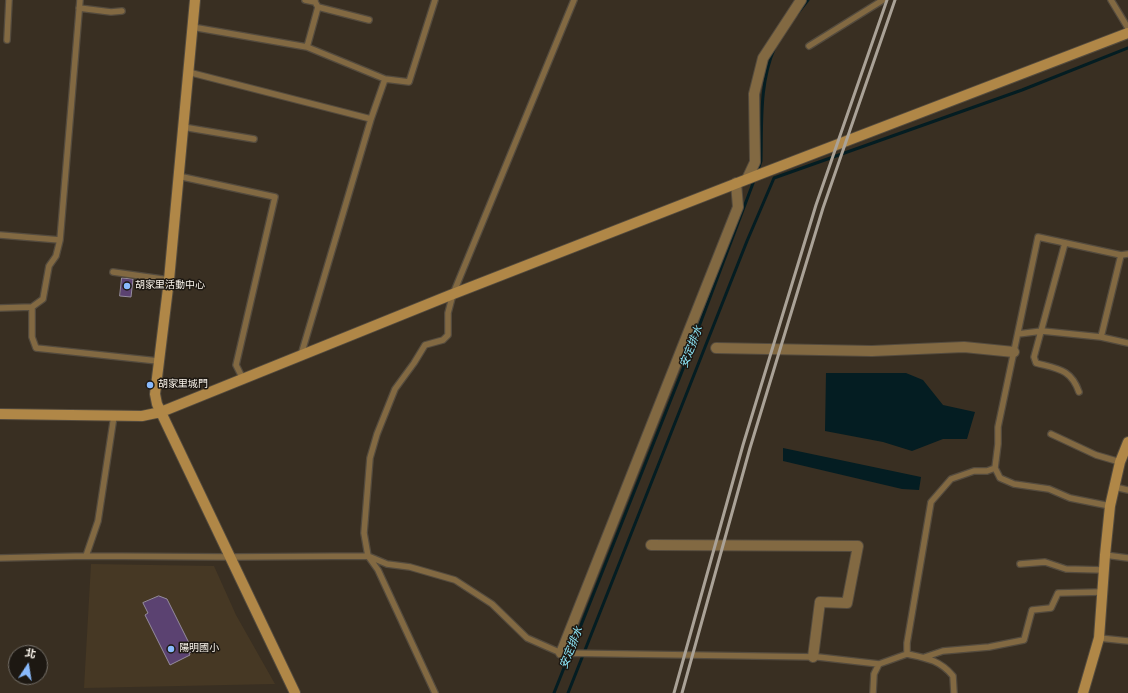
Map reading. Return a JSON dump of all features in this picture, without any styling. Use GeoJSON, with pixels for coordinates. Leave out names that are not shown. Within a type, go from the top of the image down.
{"type":"FeatureCollection","features":[{"type":"Feature","properties":{"kind":"street"},"geometry":{"type":"LineString","coordinates":[[195,0],[169,280],[155,394],[157,404],[295,693]]}},
{"type":"Feature","properties":{"kind":"street"},"geometry":{"type":"LineString","coordinates":[[749,178],[755,162],[754,94],[762,58],[801,0]]}},
{"type":"Feature","properties":{"kind":"street"},"geometry":{"type":"LineString","coordinates":[[0,414],[142,416],[161,412],[452,294],[763,172],[1128,33]]}},
{"type":"Feature","properties":{"kind":"street"},"geometry":{"type":"LineString","coordinates":[[567,653],[738,207],[736,183]]}},
{"type":"Feature","properties":{"kind":"street"},"geometry":{"type":"LineString","coordinates":[[716,348],[872,351],[964,347],[1014,352]]}},
{"type":"Feature","properties":{"kind":"street"},"geometry":{"type":"LineString","coordinates":[[1083,693],[1099,638],[1110,506],[1120,462],[1126,453],[1128,442]]}},
{"type":"Feature","properties":{"kind":"street"},"geometry":{"type":"LineString","coordinates":[[651,545],[858,546],[847,603],[820,602],[813,657]]}},
{"type":"Feature","properties":{"kind":"lane"},"geometry":{"type":"LineString","coordinates":[[7,40],[10,0]]}},
{"type":"Feature","properties":{"kind":"lane"},"geometry":{"type":"LineString","coordinates":[[0,308],[32,307],[43,299],[49,266],[56,256],[60,240],[80,0]]}},
{"type":"Feature","properties":{"kind":"lane"},"geometry":{"type":"LineString","coordinates":[[305,0],[369,20]]}},
{"type":"Feature","properties":{"kind":"lane"},"geometry":{"type":"LineString","coordinates":[[192,27],[307,47],[385,79],[409,82],[435,0]]}},
{"type":"Feature","properties":{"kind":"lane"},"geometry":{"type":"LineString","coordinates":[[435,693],[378,570],[368,556],[364,533],[370,458],[377,434],[395,389],[425,345],[443,340],[448,335],[448,313],[452,294],[574,0]]}},
{"type":"Feature","properties":{"kind":"lane"},"geometry":{"type":"LineString","coordinates":[[809,46],[883,0]]}},
{"type":"Feature","properties":{"kind":"lane"},"geometry":{"type":"LineString","coordinates":[[1111,0],[1128,28]]}},
{"type":"Feature","properties":{"kind":"lane"},"geometry":{"type":"LineString","coordinates":[[307,47],[316,3]]}},
{"type":"Feature","properties":{"kind":"lane"},"geometry":{"type":"LineString","coordinates":[[79,8],[111,12],[122,11]]}},
{"type":"Feature","properties":{"kind":"lane"},"geometry":{"type":"LineString","coordinates":[[188,72],[371,119]]}},
{"type":"Feature","properties":{"kind":"lane"},"geometry":{"type":"LineString","coordinates":[[301,355],[371,119],[385,79]]}},
{"type":"Feature","properties":{"kind":"lane"},"geometry":{"type":"LineString","coordinates":[[183,127],[254,140]]}},
{"type":"Feature","properties":{"kind":"lane"},"geometry":{"type":"LineString","coordinates":[[178,176],[275,197],[236,366],[243,379]]}},
{"type":"Feature","properties":{"kind":"lane"},"geometry":{"type":"LineString","coordinates":[[0,235],[60,240]]}},
{"type":"Feature","properties":{"kind":"lane"},"geometry":{"type":"LineString","coordinates":[[1110,506],[1070,498],[1049,489],[1014,484],[1000,478],[996,468],[998,427],[1038,237],[1121,255],[1128,254]]}},
{"type":"Feature","properties":{"kind":"lane"},"geometry":{"type":"LineString","coordinates":[[1064,243],[1034,357],[1036,363],[1066,372],[1076,383],[1079,392]]}},
{"type":"Feature","properties":{"kind":"lane"},"geometry":{"type":"LineString","coordinates":[[1101,337],[1121,255]]}},
{"type":"Feature","properties":{"kind":"lane"},"geometry":{"type":"LineString","coordinates":[[114,272],[169,280]]}},
{"type":"Feature","properties":{"kind":"lane"},"geometry":{"type":"LineString","coordinates":[[32,307],[32,337],[36,348],[158,361]]}},
{"type":"Feature","properties":{"kind":"lane"},"geometry":{"type":"LineString","coordinates":[[1018,334],[1042,331],[1101,337],[1128,343]]}},
{"type":"Feature","properties":{"kind":"lane"},"geometry":{"type":"LineString","coordinates":[[86,556],[98,521],[114,416]]}},
{"type":"Feature","properties":{"kind":"lane"},"geometry":{"type":"LineString","coordinates":[[1051,434],[1096,455],[1120,462]]}},
{"type":"Feature","properties":{"kind":"lane"},"geometry":{"type":"LineString","coordinates":[[907,654],[907,644],[931,502],[951,479],[974,471],[987,471],[996,468]]}},
{"type":"Feature","properties":{"kind":"lane"},"geometry":{"type":"LineString","coordinates":[[1114,487],[1128,490]]}},
{"type":"Feature","properties":{"kind":"lane"},"geometry":{"type":"LineString","coordinates":[[1105,555],[1128,558]]}},
{"type":"Feature","properties":{"kind":"lane"},"geometry":{"type":"LineString","coordinates":[[0,558],[86,556],[368,556],[387,564],[410,567],[455,580],[492,604],[527,638],[567,653],[813,657],[879,664],[907,654],[939,663],[949,671],[953,676],[954,693]]}},
{"type":"Feature","properties":{"kind":"lane"},"geometry":{"type":"LineString","coordinates":[[1020,564],[1045,562],[1066,569],[1104,570]]}},
{"type":"Feature","properties":{"kind":"lane"},"geometry":{"type":"LineString","coordinates":[[925,658],[943,651],[989,647],[1024,640],[1032,610],[1051,608],[1058,593],[1102,592]]}},
{"type":"Feature","properties":{"kind":"lane"},"geometry":{"type":"LineString","coordinates":[[1099,638],[1128,641]]}},
{"type":"Feature","properties":{"kind":"lane"},"geometry":{"type":"LineString","coordinates":[[872,693],[874,674],[879,664]]}},
{"type":"Feature","properties":{"kind":"shaded area","name":"陽明國小"},"geometry":{"type":"Polygon","coordinates":[[[91,564],[214,566],[236,615],[275,684],[84,688],[91,564]]]}},
{"type":"Feature","properties":{"kind":"water"},"geometry":{"type":"Polygon","coordinates":[[[826,373],[906,373],[923,380],[943,405],[975,412],[967,439],[943,439],[912,451],[883,442],[825,431],[826,373]]]}},
{"type":"Feature","properties":{"kind":"water"},"geometry":{"type":"Polygon","coordinates":[[[783,448],[921,477],[919,490],[902,489],[783,461],[783,448]]]}},
{"type":"Feature","properties":{"kind":"building","name":"胡家里活動中心"},"geometry":{"type":"Polygon","coordinates":[[[122,278],[133,279],[131,297],[120,296],[122,278]]]}},
{"type":"Feature","properties":{"kind":"building"},"geometry":{"type":"Polygon","coordinates":[[[159,596],[167,599],[193,651],[189,653],[190,655],[170,665],[145,615],[148,613],[143,603],[159,596]]]}},
{"type":"Feature","properties":{"kind":"waterway","name":"安定排水"},"geometry":{"type":"LineString","coordinates":[[797,14],[808,0]]}},
{"type":"Feature","properties":{"kind":"waterway","name":"安定排水"},"geometry":{"type":"LineString","coordinates":[[757,173],[761,161],[762,103],[766,75],[775,47]]}},
{"type":"Feature","properties":{"kind":"waterway"},"geometry":{"type":"LineString","coordinates":[[568,693],[747,241],[774,178],[1022,90],[1128,48]]}},
{"type":"Feature","properties":{"kind":"waterway","name":"安定排水"},"geometry":{"type":"LineString","coordinates":[[554,693],[683,369],[755,178]]}},
{"type":"Feature","properties":{"kind":"railway"},"geometry":{"type":"LineString","coordinates":[[674,693],[743,445],[816,205],[887,0]]}},
{"type":"Feature","properties":{"kind":"railway"},"geometry":{"type":"LineString","coordinates":[[682,693],[750,448],[823,208],[895,0]]}},
{"type":"Feature","properties":{"kind":"place","name":"胡家里活動中心"},"geometry":{"type":"Point","coordinates":[127,286]}},
{"type":"Feature","properties":{"kind":"place","name":"胡家里城門"},"geometry":{"type":"Point","coordinates":[150,385]}},
{"type":"Feature","properties":{"kind":"place","name":"陽明國小"},"geometry":{"type":"Point","coordinates":[171,649]}}]}
